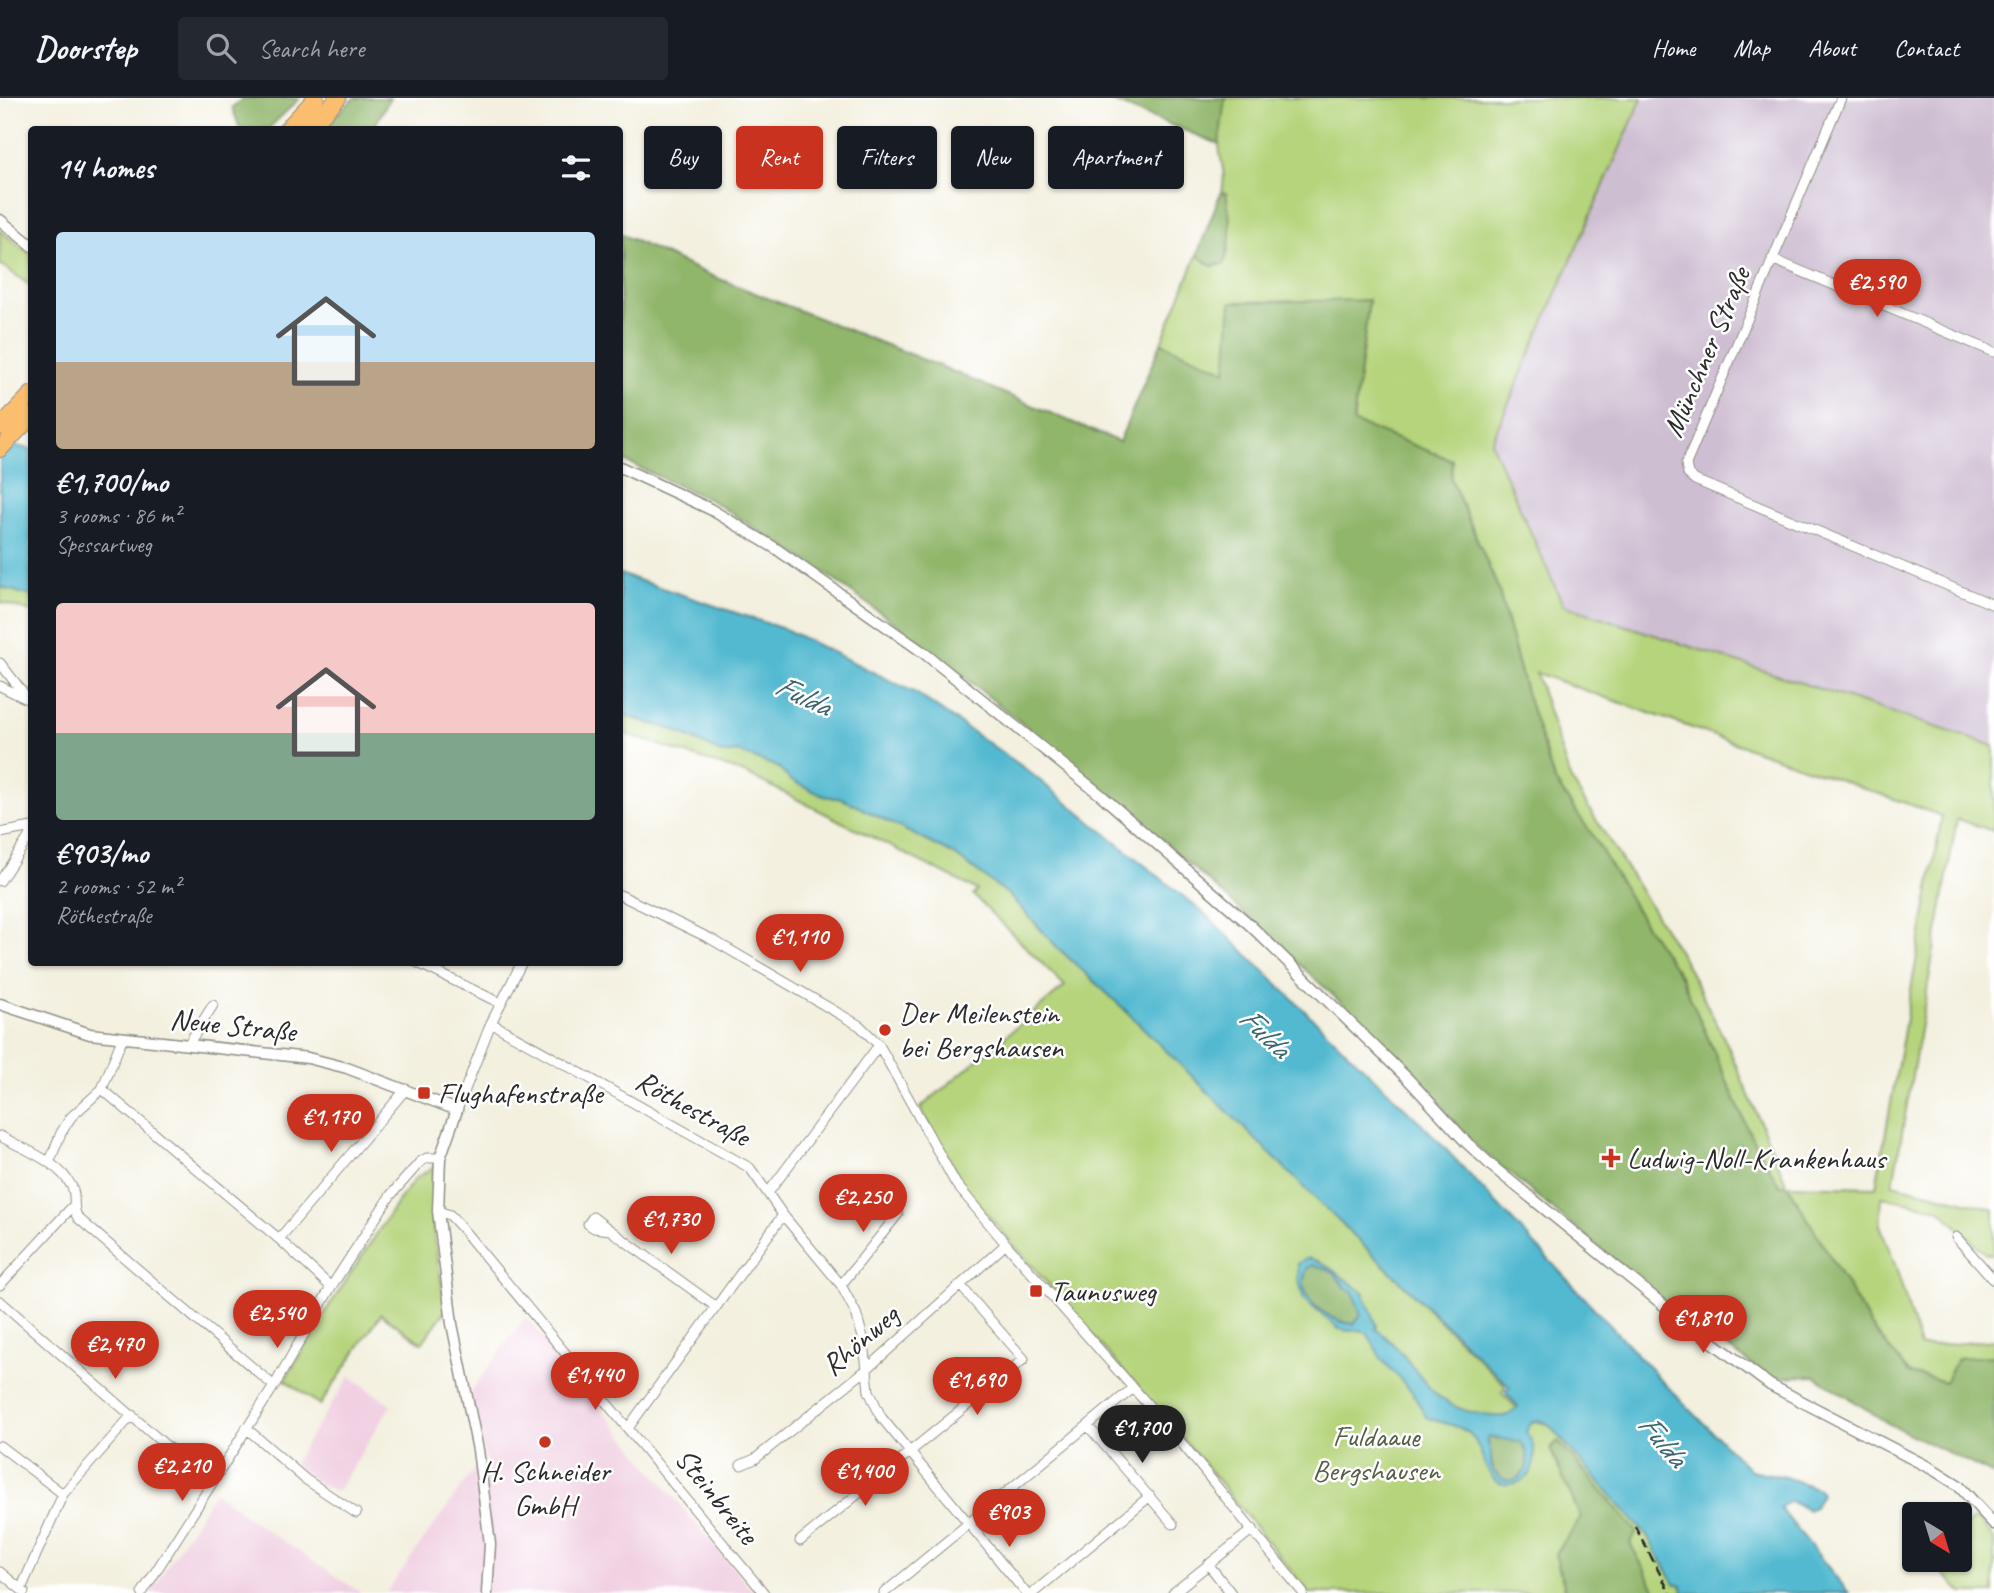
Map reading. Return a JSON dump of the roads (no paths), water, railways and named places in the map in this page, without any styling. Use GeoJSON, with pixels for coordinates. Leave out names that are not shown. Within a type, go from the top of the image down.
{"type":"FeatureCollection","features":[{"type":"Feature","properties":{"kind":"highway"},"geometry":{"type":"LineString","coordinates":[[290,126],[316,98]]}},
{"type":"Feature","properties":{"kind":"highway"},"geometry":{"type":"LineString","coordinates":[[311,126],[338,98]]}},
{"type":"Feature","properties":{"kind":"highway"},"geometry":{"type":"LineString","coordinates":[[0,427],[28,398]]}},
{"type":"Feature","properties":{"kind":"highway"},"geometry":{"type":"LineString","coordinates":[[0,449],[28,420]]}},
{"type":"Feature","properties":{"kind":"street","name":"Münchner Straße"},"geometry":{"type":"LineString","coordinates":[[1841,98],[1686,464],[1688,474],[1695,480],[1994,605]]}},
{"type":"Feature","properties":{"kind":"street"},"geometry":{"type":"LineString","coordinates":[[0,220],[28,243]]}},
{"type":"Feature","properties":{"kind":"street"},"geometry":{"type":"LineString","coordinates":[[1772,259],[1994,352]]}},
{"type":"Feature","properties":{"kind":"street"},"geometry":{"type":"LineString","coordinates":[[623,468],[710,509],[745,529],[924,653],[1102,796],[1250,925],[1408,1079],[1467,1143],[1672,1312],[1770,1385],[1958,1485],[1994,1524]]}},
{"type":"Feature","properties":{"kind":"street"},"geometry":{"type":"LineString","coordinates":[[0,663],[28,698]]}},
{"type":"Feature","properties":{"kind":"street"},"geometry":{"type":"LineString","coordinates":[[0,686],[28,699]]}},
{"type":"Feature","properties":{"kind":"street"},"geometry":{"type":"LineString","coordinates":[[0,833],[28,828]]}},
{"type":"Feature","properties":{"kind":"street"},"geometry":{"type":"LineString","coordinates":[[0,881],[28,839]]}},
{"type":"Feature","properties":{"kind":"street"},"geometry":{"type":"LineString","coordinates":[[623,896],[720,944],[860,1026],[878,1045],[948,1172],[1006,1244],[1132,1389],[1165,1422],[1303,1593]]}},
{"type":"Feature","properties":{"kind":"street"},"geometry":{"type":"LineString","coordinates":[[424,966],[500,1003]]}},
{"type":"Feature","properties":{"kind":"street"},"geometry":{"type":"LineString","coordinates":[[487,1593],[490,1544],[481,1475],[452,1324],[438,1211],[440,1158],[491,1023],[520,966]]}},
{"type":"Feature","properties":{"kind":"street","name":"Neue Straße"},"geometry":{"type":"LineString","coordinates":[[0,1004],[90,1034],[308,1058],[347,1068],[457,1110]]}},
{"type":"Feature","properties":{"kind":"street"},"geometry":{"type":"LineString","coordinates":[[188,1045],[214,1005]]}},
{"type":"Feature","properties":{"kind":"street","name":"Röthestraße"},"geometry":{"type":"LineString","coordinates":[[491,1023],[750,1168],[783,1215],[841,1285],[856,1313],[864,1341],[869,1391],[881,1416],[1026,1593]]}},
{"type":"Feature","properties":{"kind":"street"},"geometry":{"type":"LineString","coordinates":[[49,1163],[71,1117],[102,1089],[122,1039]]}},
{"type":"Feature","properties":{"kind":"street"},"geometry":{"type":"LineString","coordinates":[[768,1193],[878,1045]]}},
{"type":"Feature","properties":{"kind":"street"},"geometry":{"type":"LineString","coordinates":[[102,1089],[279,1239],[331,1287]]}},
{"type":"Feature","properties":{"kind":"street"},"geometry":{"type":"LineString","coordinates":[[279,1239],[406,1089]]}},
{"type":"Feature","properties":{"kind":"street"},"geometry":{"type":"LineString","coordinates":[[0,1136],[49,1163],[68,1181],[74,1192],[72,1207],[0,1285]]}},
{"type":"Feature","properties":{"kind":"street"},"geometry":{"type":"LineString","coordinates":[[142,1593],[274,1386],[331,1287],[390,1196],[412,1169],[427,1158],[440,1158]]}},
{"type":"Feature","properties":{"kind":"street"},"geometry":{"type":"LineString","coordinates":[[841,1285],[898,1214],[879,1198],[872,1186]]}},
{"type":"Feature","properties":{"kind":"street"},"geometry":{"type":"LineString","coordinates":[[72,1207],[83,1222],[274,1386]]}},
{"type":"Feature","properties":{"kind":"street","name":"Steinbreite"},"geometry":{"type":"LineString","coordinates":[[438,1211],[450,1215],[460,1226],[764,1593]]}},
{"type":"Feature","properties":{"kind":"street"},"geometry":{"type":"LineString","coordinates":[[628,1427],[783,1215]]}},
{"type":"Feature","properties":{"kind":"street"},"geometry":{"type":"LineString","coordinates":[[610,1230],[715,1306]]}},
{"type":"Feature","properties":{"kind":"street"},"geometry":{"type":"LineString","coordinates":[[1956,1237],[1994,1280]]}},
{"type":"Feature","properties":{"kind":"street","name":"Rhönweg"},"geometry":{"type":"LineString","coordinates":[[741,1465],[755,1459],[866,1370],[1006,1244]]}},
{"type":"Feature","properties":{"kind":"street"},"geometry":{"type":"LineString","coordinates":[[800,1541],[1024,1359],[960,1285]]}},
{"type":"Feature","properties":{"kind":"street"},"geometry":{"type":"LineString","coordinates":[[0,1301],[211,1485]]}},
{"type":"Feature","properties":{"kind":"street"},"geometry":{"type":"LineString","coordinates":[[884,1593],[1132,1389]]}},
{"type":"Feature","properties":{"kind":"street"},"geometry":{"type":"LineString","coordinates":[[0,1572],[23,1591],[64,1494],[132,1415]]}},
{"type":"Feature","properties":{"kind":"street"},"geometry":{"type":"LineString","coordinates":[[1088,1426],[1173,1524]]}},
{"type":"Feature","properties":{"kind":"street"},"geometry":{"type":"LineString","coordinates":[[246,1428],[305,1479],[356,1513]]}},
{"type":"Feature","properties":{"kind":"street"},"geometry":{"type":"LineString","coordinates":[[0,1446],[64,1494]]}},
{"type":"Feature","properties":{"kind":"street"},"geometry":{"type":"LineString","coordinates":[[1033,1593],[1150,1496]]}},
{"type":"Feature","properties":{"kind":"street"},"geometry":{"type":"LineString","coordinates":[[1173,1593],[1253,1529]]}},
{"type":"Feature","properties":{"kind":"street"},"geometry":{"type":"LineString","coordinates":[[1208,1564],[1231,1593]]}},
{"type":"Feature","properties":{"kind":"water"},"geometry":{"type":"Polygon","coordinates":[[[0,443],[28,448],[28,595],[0,587],[0,443]]]}},
{"type":"Feature","properties":{"kind":"water","name":"Fulda"},"geometry":{"type":"Polygon","coordinates":[[[623,575],[787,630],[916,693],[1023,767],[1205,914],[1426,1128],[1661,1380],[1750,1470],[1785,1477],[1819,1489],[1821,1494],[1814,1507],[1808,1510],[1790,1501],[1780,1508],[1849,1593],[1683,1593],[1682,1586],[1675,1584],[1647,1536],[1544,1422],[1534,1421],[1526,1432],[1532,1442],[1534,1454],[1530,1474],[1519,1482],[1499,1483],[1487,1470],[1471,1435],[1456,1426],[1426,1417],[1413,1393],[1382,1360],[1367,1333],[1339,1329],[1304,1300],[1298,1277],[1298,1263],[1309,1258],[1323,1263],[1363,1292],[1377,1325],[1376,1329],[1403,1355],[1434,1393],[1447,1402],[1464,1410],[1504,1416],[1518,1406],[1506,1393],[1506,1389],[1510,1387],[1123,1008],[1059,949],[1009,895],[953,854],[843,799],[824,796],[790,780],[778,767],[738,752],[723,754],[674,730],[623,715],[623,575]],[[1312,1265],[1307,1269],[1304,1281],[1306,1292],[1322,1312],[1354,1324],[1361,1315],[1353,1292],[1325,1268],[1312,1265]],[[1489,1437],[1487,1442],[1493,1470],[1501,1478],[1515,1479],[1526,1470],[1526,1452],[1521,1442],[1489,1437]]]}},
{"type":"Feature","properties":{"kind":"railway"},"geometry":{"type":"LineString","coordinates":[[1635,1526],[1670,1593]]}},
{"type":"Feature","properties":{"kind":"place","name":"Der Meilenstein bei Bergshausen"},"geometry":{"type":"Point","coordinates":[885,1030]}},
{"type":"Feature","properties":{"kind":"place","name":"Flughafenstraße"},"geometry":{"type":"Point","coordinates":[424,1093]}},
{"type":"Feature","properties":{"kind":"place","name":"Ludwig-Noll-Krankenhaus"},"geometry":{"type":"Point","coordinates":[1611,1158]}},
{"type":"Feature","properties":{"kind":"place","name":"Taunusweg"},"geometry":{"type":"Point","coordinates":[1036,1291]}},
{"type":"Feature","properties":{"kind":"place","name":"H. Schneider GmbH"},"geometry":{"type":"Point","coordinates":[545,1442]}},
{"type":"Feature","properties":{"kind":"park label","name":"Fuldaaue Bergshausen"},"geometry":{"type":"Point","coordinates":[1376,1453]}}]}
